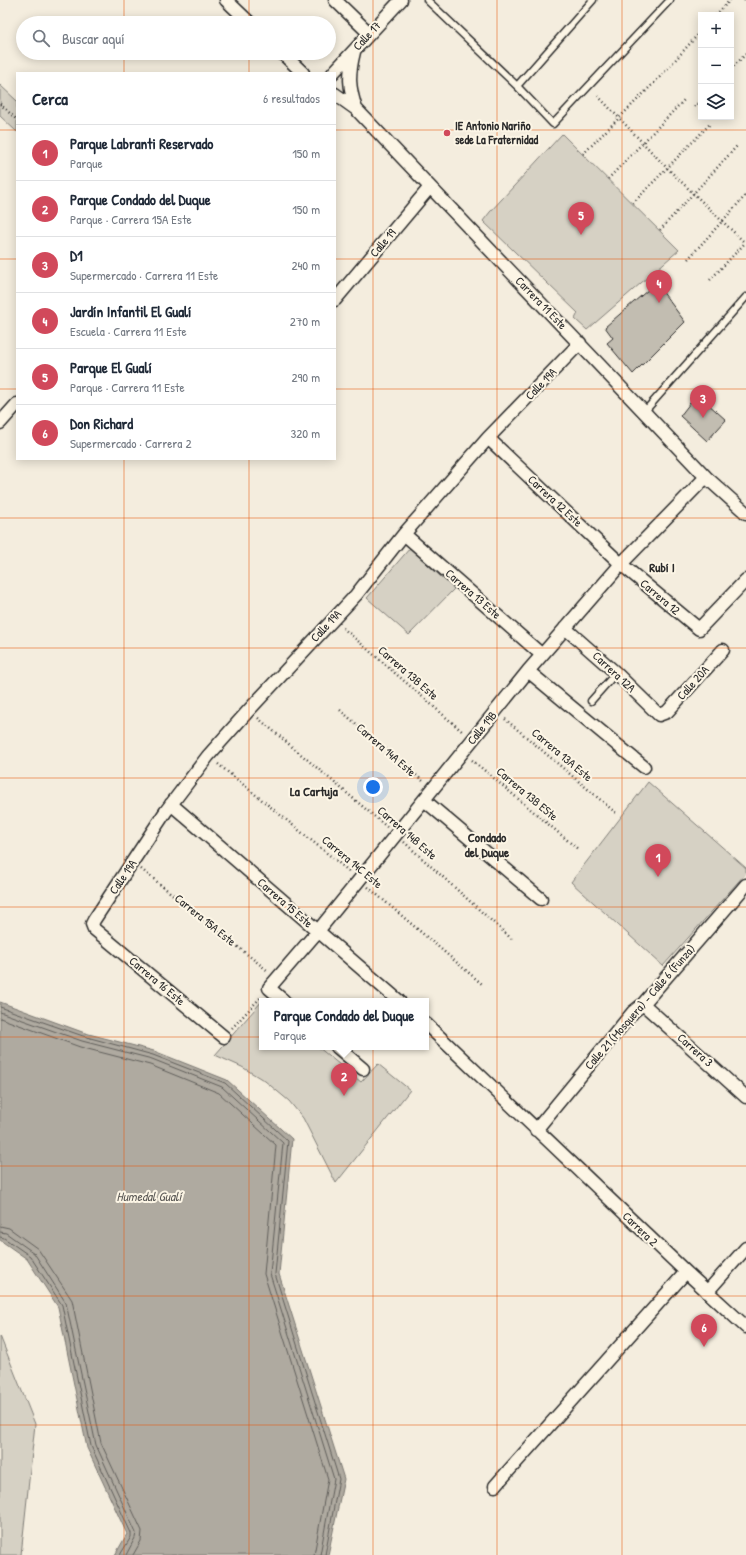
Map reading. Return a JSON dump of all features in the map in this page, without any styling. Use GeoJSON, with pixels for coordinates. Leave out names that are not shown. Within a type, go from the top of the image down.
{"type":"FeatureCollection","features":[{"type":"Feature","properties":{"kind":"street"},"geometry":{"type":"LineString","coordinates":[[226,0],[243,16]]}},
{"type":"Feature","properties":{"kind":"street"},"geometry":{"type":"LineString","coordinates":[[335,0],[369,33]]}},
{"type":"Feature","properties":{"kind":"street","name":"Calle 17"},"geometry":{"type":"LineString","coordinates":[[335,72],[369,33],[401,0]]}},
{"type":"Feature","properties":{"kind":"street"},"geometry":{"type":"LineString","coordinates":[[354,50],[350,69],[350,90],[356,109]]}},
{"type":"Feature","properties":{"kind":"street"},"geometry":{"type":"LineString","coordinates":[[289,60],[302,72]]}},
{"type":"Feature","properties":{"kind":"street","name":"Carrera 11 Este"},"geometry":{"type":"LineString","coordinates":[[336,95],[356,109],[706,477],[746,514]]}},
{"type":"Feature","properties":{"kind":"street","name":"Calle 19"},"geometry":{"type":"LineString","coordinates":[[336,299],[430,187]]}},
{"type":"Feature","properties":{"kind":"street","name":"Calle 19A"},"geometry":{"type":"LineString","coordinates":[[92,924],[172,804],[208,756],[356,595],[404,534],[488,438],[580,343]]}},
{"type":"Feature","properties":{"kind":"street"},"geometry":{"type":"LineString","coordinates":[[0,424],[16,405]]}},
{"type":"Feature","properties":{"kind":"street","name":"Carrera 12 Este"},"geometry":{"type":"LineString","coordinates":[[488,438],[621,564]]}},
{"type":"Feature","properties":{"kind":"street","name":"Calle 19B"},"geometry":{"type":"LineString","coordinates":[[269,988],[318,931],[528,671],[621,564],[706,477]]}},
{"type":"Feature","properties":{"kind":"street","name":"Carrera 13 Este"},"geometry":{"type":"LineString","coordinates":[[404,534],[542,655]]}},
{"type":"Feature","properties":{"kind":"street","name":"Carrera 12"},"geometry":{"type":"LineString","coordinates":[[621,564],[699,629],[746,580]]}},
{"type":"Feature","properties":{"kind":"street","name":"Carrera 12A"},"geometry":{"type":"LineString","coordinates":[[565,628],[659,715],[663,714]]}},
{"type":"Feature","properties":{"kind":"street","name":"Calle 20A"},"geometry":{"type":"LineString","coordinates":[[663,714],[723,650]]}},
{"type":"Feature","properties":{"kind":"street"},"geometry":{"type":"LineString","coordinates":[[528,671],[644,767]]}},
{"type":"Feature","properties":{"kind":"street"},"geometry":{"type":"LineString","coordinates":[[424,800],[541,899]]}},
{"type":"Feature","properties":{"kind":"street","name":"Carrera 15 Este"},"geometry":{"type":"LineString","coordinates":[[172,804],[396,998]]}},
{"type":"Feature","properties":{"kind":"street","name":"Calle 21 (Mosquera) - Calle 6 (Funza)"},"geometry":{"type":"LineString","coordinates":[[536,1130],[630,1010],[643,1004],[746,885]]}},
{"type":"Feature","properties":{"kind":"street","name":"Carrera 16 Este"},"geometry":{"type":"LineString","coordinates":[[92,924],[94,929],[224,1037]]}},
{"type":"Feature","properties":{"kind":"street"},"geometry":{"type":"LineString","coordinates":[[269,988],[281,998]]}},
{"type":"Feature","properties":{"kind":"street","name":"Carrera 3"},"geometry":{"type":"LineString","coordinates":[[643,1004],[746,1097]]}},
{"type":"Feature","properties":{"kind":"street"},"geometry":{"type":"LineString","coordinates":[[429,1027],[536,1130]]}},
{"type":"Feature","properties":{"kind":"street"},"geometry":{"type":"LineString","coordinates":[[341,1050],[363,1069]]}},
{"type":"Feature","properties":{"kind":"street","name":"Carrera 2"},"geometry":{"type":"LineString","coordinates":[[536,1130],[746,1327]]}},
{"type":"Feature","properties":{"kind":"street"},"geometry":{"type":"LineString","coordinates":[[707,1292],[746,1248]]}},
{"type":"Feature","properties":{"kind":"street"},"geometry":{"type":"LineString","coordinates":[[495,1486],[686,1272]]}},
{"type":"Feature","properties":{"kind":"lane"},"geometry":{"type":"LineString","coordinates":[[427,0],[517,86],[553,124],[670,0]]}},
{"type":"Feature","properties":{"kind":"lane"},"geometry":{"type":"LineString","coordinates":[[517,86],[593,0]]}},
{"type":"Feature","properties":{"kind":"lane"},"geometry":{"type":"LineString","coordinates":[[645,412],[746,298]]}},
{"type":"Feature","properties":{"kind":"lane"},"geometry":{"type":"LineString","coordinates":[[591,700],[616,674]]}},
{"type":"Feature","properties":{"kind":"path"},"geometry":{"type":"LineString","coordinates":[[719,12],[730,0]]}},
{"type":"Feature","properties":{"kind":"path"},"geometry":{"type":"LineString","coordinates":[[583,154],[661,76],[698,33]]}},
{"type":"Feature","properties":{"kind":"path"},"geometry":{"type":"LineString","coordinates":[[734,66],[746,54]]}},
{"type":"Feature","properties":{"kind":"path"},"geometry":{"type":"LineString","coordinates":[[598,96],[667,168],[746,242],[710,280]]}},
{"type":"Feature","properties":{"kind":"path"},"geometry":{"type":"LineString","coordinates":[[608,179],[685,99]]}},
{"type":"Feature","properties":{"kind":"path"},"geometry":{"type":"LineString","coordinates":[[694,107],[698,103]]}},
{"type":"Feature","properties":{"kind":"path"},"geometry":{"type":"LineString","coordinates":[[0,104],[16,119]]}},
{"type":"Feature","properties":{"kind":"path"},"geometry":{"type":"LineString","coordinates":[[633,203],[711,123]]}},
{"type":"Feature","properties":{"kind":"path"},"geometry":{"type":"LineString","coordinates":[[660,230],[737,146]]}},
{"type":"Feature","properties":{"kind":"path"},"geometry":{"type":"LineString","coordinates":[[688,259],[746,195]]}},
{"type":"Feature","properties":{"kind":"path","name":"Carrera 13B Este"},"geometry":{"type":"LineString","coordinates":[[333,619],[472,740]]}},
{"type":"Feature","properties":{"kind":"path","name":"Carrera 14B Este"},"geometry":{"type":"LineString","coordinates":[[249,710],[396,834],[514,941]]}},
{"type":"Feature","properties":{"kind":"path","name":"Carrera 14A Este"},"geometry":{"type":"LineString","coordinates":[[340,710],[432,789]]}},
{"type":"Feature","properties":{"kind":"path","name":"Carrera 13A Este"},"geometry":{"type":"LineString","coordinates":[[496,710],[616,813]]}},
{"type":"Feature","properties":{"kind":"path","name":"Carrera 13B ESte"},"geometry":{"type":"LineString","coordinates":[[463,752],[579,850]]}},
{"type":"Feature","properties":{"kind":"path","name":"Carrera 14C Este"},"geometry":{"type":"LineString","coordinates":[[208,756],[359,879],[482,984]]}},
{"type":"Feature","properties":{"kind":"path","name":"Carrera 15A Este"},"geometry":{"type":"LineString","coordinates":[[133,862],[278,978]]}},
{"type":"Feature","properties":{"kind":"path"},"geometry":{"type":"LineString","coordinates":[[260,998],[269,988]]}},
{"type":"Feature","properties":{"kind":"path"},"geometry":{"type":"LineString","coordinates":[[224,1037],[259,999]]}},
{"type":"Feature","properties":{"kind":"shaded area"},"geometry":{"type":"Polygon","coordinates":[[[0,85],[16,100],[16,131],[0,116],[0,85]]]}},
{"type":"Feature","properties":{"kind":"shaded area"},"geometry":{"type":"Polygon","coordinates":[[[562,134],[679,250],[587,330],[575,319],[578,313],[483,221],[562,134]]]}},
{"type":"Feature","properties":{"kind":"shaded area"},"geometry":{"type":"Polygon","coordinates":[[[410,548],[454,589],[409,635],[367,598],[410,548]]]}},
{"type":"Feature","properties":{"kind":"shaded area"},"geometry":{"type":"Polygon","coordinates":[[[648,782],[746,868],[746,873],[663,966],[571,882],[648,782]]]}},
{"type":"Feature","properties":{"kind":"shaded area"},"geometry":{"type":"Polygon","coordinates":[[[259,1004],[259,1050],[322,1050],[361,1082],[378,1064],[410,1090],[336,1183],[303,1118],[289,1101],[265,1081],[242,1067],[215,1055],[259,1004]]]}},
{"type":"Feature","properties":{"kind":"shaded area"},"geometry":{"type":"Polygon","coordinates":[[[0,1336],[35,1424],[21,1555],[0,1555],[0,1336]]]}},
{"type":"Feature","properties":{"kind":"water","name":"Humedal Gualí"},"geometry":{"type":"Polygon","coordinates":[[[0,1002],[85,1033],[154,1051],[227,1080],[292,1139],[279,1274],[344,1479],[328,1555],[115,1555],[127,1534],[87,1448],[58,1307],[27,1259],[0,1240],[0,1002]]]}},
{"type":"Feature","properties":{"kind":"building"},"geometry":{"type":"Polygon","coordinates":[[[656,283],[685,322],[633,374],[607,343],[613,338],[605,327],[656,283]]]}},
{"type":"Feature","properties":{"kind":"building"},"geometry":{"type":"Polygon","coordinates":[[[697,394],[726,420],[707,441],[680,416],[697,394]]]}},
{"type":"Feature","properties":{"kind":"place","name":"IE Antonio Nariño sede La Fraternidad"},"geometry":{"type":"Point","coordinates":[447,133]}},
{"type":"Feature","properties":{"kind":"place","name":"Parque El Gualí"},"geometry":{"type":"Point","coordinates":[581,235]}},
{"type":"Feature","properties":{"kind":"place","name":"Jardín Infantil El Gualí"},"geometry":{"type":"Point","coordinates":[659,303]}},
{"type":"Feature","properties":{"kind":"place","name":"D1"},"geometry":{"type":"Point","coordinates":[703,418]}},
{"type":"Feature","properties":{"kind":"place","name":"Parque Labranti Reservado"},"geometry":{"type":"Point","coordinates":[658,877]}},
{"type":"Feature","properties":{"kind":"place","name":"Parque Condado del Duque"},"geometry":{"type":"Point","coordinates":[344,1096]}},
{"type":"Feature","properties":{"kind":"place","name":"Don Richard"},"geometry":{"type":"Point","coordinates":[704,1347]}},
{"type":"Feature","properties":{"kind":"district","name":"Rubí I"},"geometry":{"type":"Point","coordinates":[662,567]}},
{"type":"Feature","properties":{"kind":"district","name":"La Cartuja"},"geometry":{"type":"Point","coordinates":[314,791]}},
{"type":"Feature","properties":{"kind":"district","name":"Condado del Duque"},"geometry":{"type":"Point","coordinates":[487,844]}}]}
